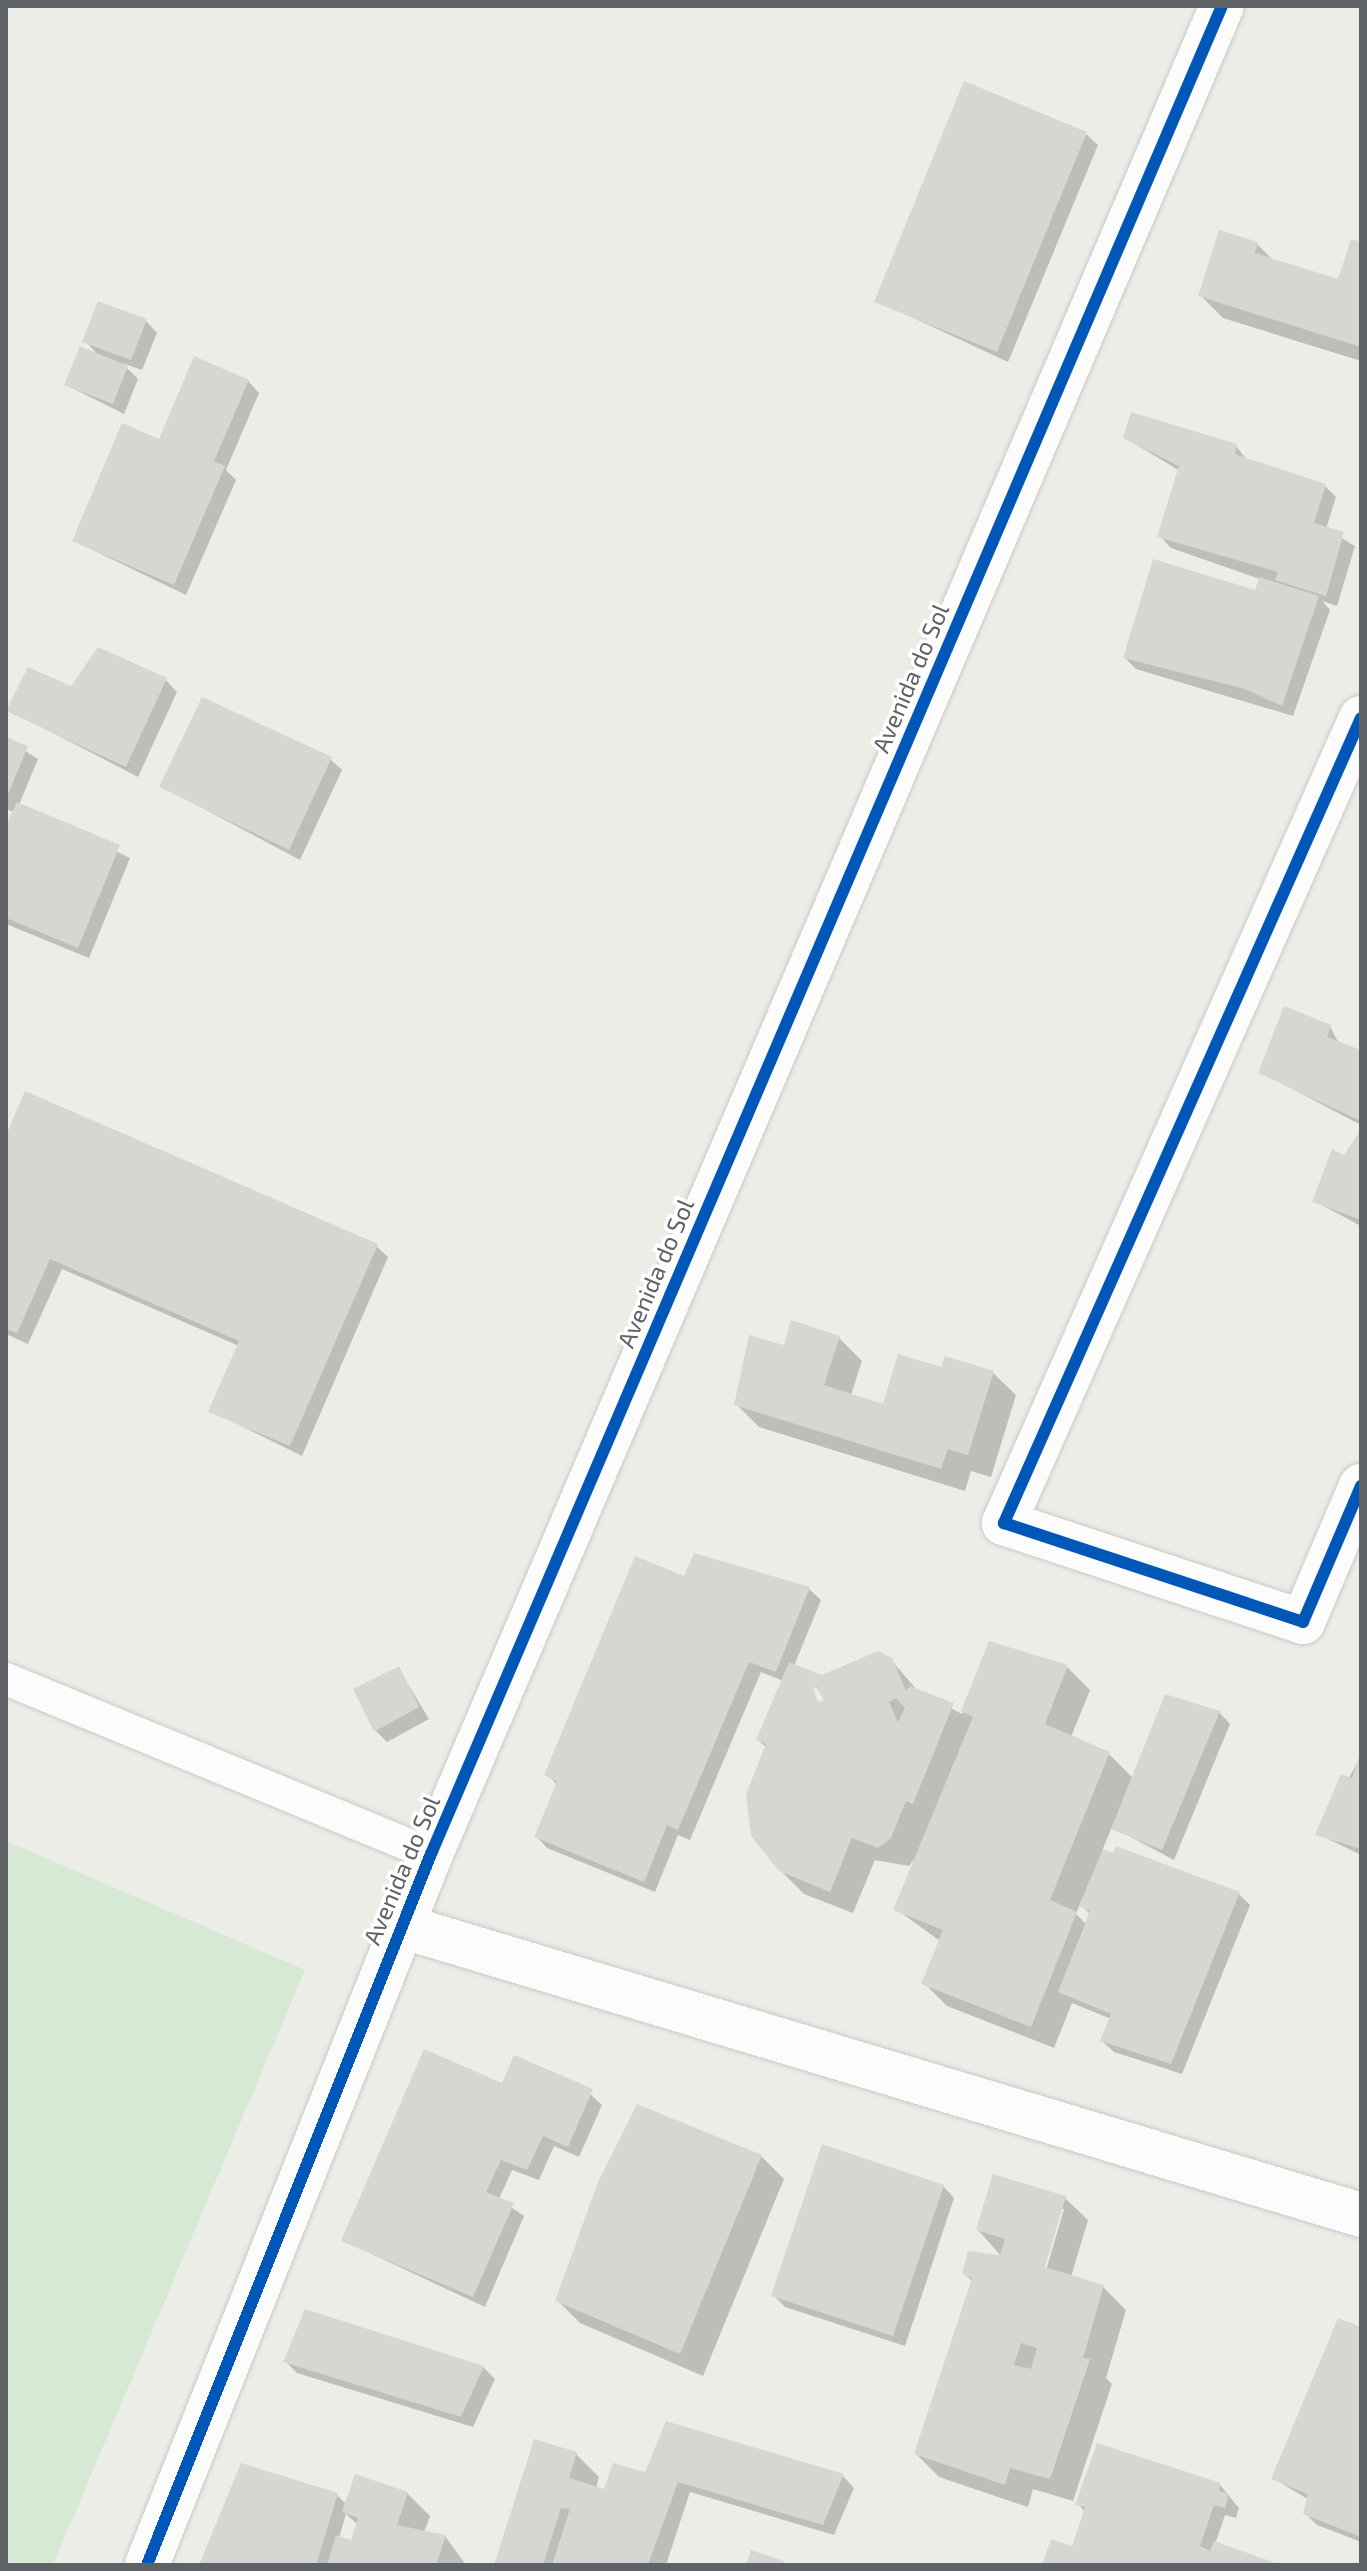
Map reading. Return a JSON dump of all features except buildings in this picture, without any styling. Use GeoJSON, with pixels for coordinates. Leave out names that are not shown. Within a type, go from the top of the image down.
{"type":"FeatureCollection","features":[{"type":"Feature","properties":{"kind":"street","name":"Avenida do Sol"},"geometry":{"type":"LineString","coordinates":[[147,2565],[431,1854],[1222,6]]}},
{"type":"Feature","properties":{"kind":"street"},"geometry":{"type":"LineString","coordinates":[[1361,718],[1004,1523],[1303,1622],[1361,1486]]}},
{"type":"Feature","properties":{"kind":"street"},"geometry":{"type":"LineString","coordinates":[[401,1926],[1361,2215]]}},
{"type":"Feature","properties":{"kind":"lane"},"geometry":{"type":"LineString","coordinates":[[6,1679],[431,1854]]}},
{"type":"Feature","properties":{"kind":"green space"},"geometry":{"type":"Polygon","coordinates":[[[6,1841],[305,1970],[53,2565],[6,2565],[6,1841]]]}},
{"type":"Feature","properties":{"kind":"cycle path"},"geometry":{"type":"LineString","coordinates":[[147,2565],[431,1854],[1222,6]]}},
{"type":"Feature","properties":{"kind":"cycle path"},"geometry":{"type":"LineString","coordinates":[[1361,718],[1004,1523],[1303,1622],[1361,1486]]}}]}
